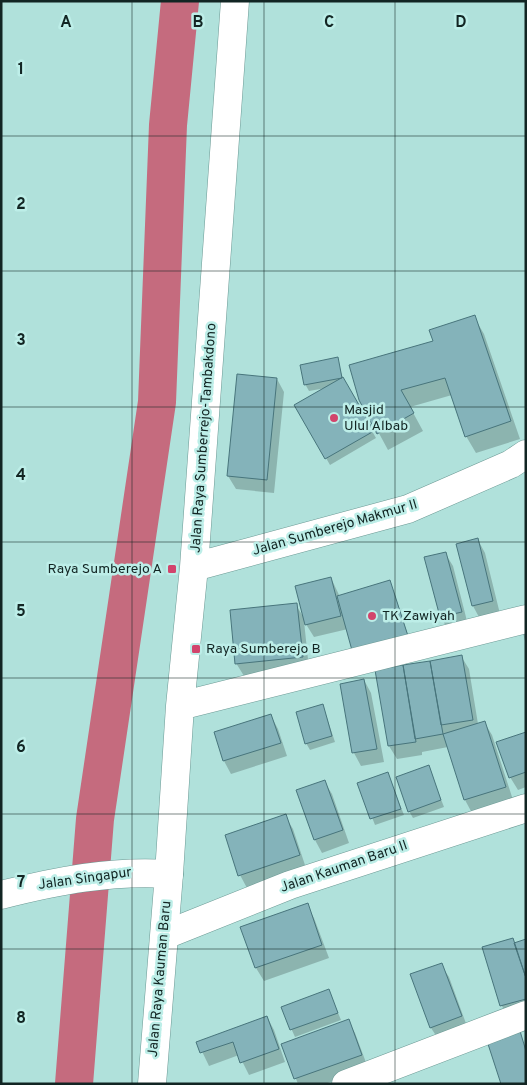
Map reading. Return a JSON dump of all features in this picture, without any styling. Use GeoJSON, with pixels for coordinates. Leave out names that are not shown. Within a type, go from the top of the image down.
{"type":"FeatureCollection","features":[{"type":"Feature","properties":{"kind":"street","name":"Jalan Raya Sumberrejo-Tambakdono"},"geometry":{"type":"LineString","coordinates":[[169,874],[180,706],[194,567],[235,1]]}},
{"type":"Feature","properties":{"kind":"street","name":"Jalan Sumberejo Makmur II"},"geometry":{"type":"LineString","coordinates":[[194,567],[408,509],[511,464],[526,454]]}},
{"type":"Feature","properties":{"kind":"street"},"geometry":{"type":"LineString","coordinates":[[180,706],[526,619]]}},
{"type":"Feature","properties":{"kind":"street","name":"Jalan Kauman Baru II"},"geometry":{"type":"LineString","coordinates":[[165,935],[290,884],[526,808]]}},
{"type":"Feature","properties":{"kind":"street","name":"Jalan Singapur"},"geometry":{"type":"LineString","coordinates":[[1,895],[48,883],[136,872],[169,874]]}},
{"type":"Feature","properties":{"kind":"street","name":"Jalan Raya Kauman Baru"},"geometry":{"type":"LineString","coordinates":[[152,1084],[169,874]]}},
{"type":"Feature","properties":{"kind":"street"},"geometry":{"type":"LineString","coordinates":[[346,1084],[526,1015]]}},
{"type":"Feature","properties":{"kind":"building"},"geometry":{"type":"Polygon","coordinates":[[[475,315],[511,421],[465,437],[445,378],[401,390],[414,413],[377,434],[359,400],[349,365],[433,341],[429,330],[475,315]]]}},
{"type":"Feature","properties":{"kind":"building"},"geometry":{"type":"Polygon","coordinates":[[[338,357],[342,378],[304,385],[300,365],[338,357]]]}},
{"type":"Feature","properties":{"kind":"building"},"geometry":{"type":"Polygon","coordinates":[[[237,374],[277,378],[267,480],[227,476],[237,374]]]}},
{"type":"Feature","properties":{"kind":"building","name":"Masjid Ulul Albab"},"geometry":{"type":"Polygon","coordinates":[[[343,377],[374,431],[325,459],[294,405],[343,377]]]}},
{"type":"Feature","properties":{"kind":"building"},"geometry":{"type":"Polygon","coordinates":[[[478,538],[493,601],[472,606],[456,544],[478,538]]]}},
{"type":"Feature","properties":{"kind":"building"},"geometry":{"type":"Polygon","coordinates":[[[446,552],[462,612],[440,617],[424,557],[446,552]]]}},
{"type":"Feature","properties":{"kind":"building"},"geometry":{"type":"Polygon","coordinates":[[[331,577],[341,616],[305,625],[295,586],[331,577]]]}},
{"type":"Feature","properties":{"kind":"building","name":"TK Zawiyah"},"geometry":{"type":"Polygon","coordinates":[[[390,580],[408,636],[353,654],[337,596],[390,580]]]}},
{"type":"Feature","properties":{"kind":"building"},"geometry":{"type":"Polygon","coordinates":[[[297,603],[303,657],[235,664],[230,610],[297,603]]]}},
{"type":"Feature","properties":{"kind":"building"},"geometry":{"type":"Polygon","coordinates":[[[462,655],[473,720],[441,725],[430,661],[462,655]]]}},
{"type":"Feature","properties":{"kind":"building"},"geometry":{"type":"Polygon","coordinates":[[[430,661],[443,734],[415,739],[403,665],[430,661]]]}},
{"type":"Feature","properties":{"kind":"building"},"geometry":{"type":"Polygon","coordinates":[[[403,665],[416,742],[388,746],[375,670],[403,665]]]}},
{"type":"Feature","properties":{"kind":"building"},"geometry":{"type":"Polygon","coordinates":[[[364,679],[377,749],[352,753],[340,684],[364,679]]]}},
{"type":"Feature","properties":{"kind":"building"},"geometry":{"type":"Polygon","coordinates":[[[323,704],[332,736],[305,744],[296,712],[323,704]]]}},
{"type":"Feature","properties":{"kind":"building"},"geometry":{"type":"Polygon","coordinates":[[[271,714],[281,743],[223,761],[214,732],[271,714]]]}},
{"type":"Feature","properties":{"kind":"building"},"geometry":{"type":"Polygon","coordinates":[[[485,721],[506,787],[464,800],[443,734],[485,721]]]}},
{"type":"Feature","properties":{"kind":"building"},"geometry":{"type":"Polygon","coordinates":[[[526,732],[526,772],[509,778],[496,742],[526,732]]]}},
{"type":"Feature","properties":{"kind":"building"},"geometry":{"type":"Polygon","coordinates":[[[429,765],[441,800],[408,812],[396,777],[429,765]]]}},
{"type":"Feature","properties":{"kind":"building"},"geometry":{"type":"Polygon","coordinates":[[[388,772],[401,809],[370,819],[357,783],[388,772]]]}},
{"type":"Feature","properties":{"kind":"building"},"geometry":{"type":"Polygon","coordinates":[[[325,780],[343,830],[314,840],[296,790],[325,780]]]}},
{"type":"Feature","properties":{"kind":"building"},"geometry":{"type":"Polygon","coordinates":[[[286,814],[300,855],[238,876],[225,835],[286,814]]]}},
{"type":"Feature","properties":{"kind":"building"},"geometry":{"type":"Polygon","coordinates":[[[308,903],[322,945],[255,968],[240,927],[308,903]]]}},
{"type":"Feature","properties":{"kind":"building"},"geometry":{"type":"Polygon","coordinates":[[[513,938],[526,978],[526,999],[500,1006],[482,947],[513,938]]]}},
{"type":"Feature","properties":{"kind":"building"},"geometry":{"type":"Polygon","coordinates":[[[526,939],[526,978],[514,943],[526,939]]]}},
{"type":"Feature","properties":{"kind":"building"},"geometry":{"type":"Polygon","coordinates":[[[442,963],[462,1016],[430,1028],[410,974],[442,963]]]}},
{"type":"Feature","properties":{"kind":"building"},"geometry":{"type":"Polygon","coordinates":[[[329,989],[338,1013],[290,1030],[281,1007],[329,989]]]}},
{"type":"Feature","properties":{"kind":"building"},"geometry":{"type":"Polygon","coordinates":[[[267,1016],[279,1049],[240,1063],[233,1042],[200,1053],[196,1042],[267,1016]]]}},
{"type":"Feature","properties":{"kind":"building"},"geometry":{"type":"Polygon","coordinates":[[[349,1019],[362,1055],[294,1079],[281,1044],[349,1019]]]}},
{"type":"Feature","properties":{"kind":"building"},"geometry":{"type":"Polygon","coordinates":[[[520,1031],[526,1051],[526,1084],[501,1084],[487,1041],[520,1031]]]}},
{"type":"Feature","properties":{"kind":"waterway"},"geometry":{"type":"LineString","coordinates":[[74,1084],[95,819],[157,402],[168,125],[180,1]]}},
{"type":"Feature","properties":{"kind":"place","name":"Masjid Ulul Albab"},"geometry":{"type":"Point","coordinates":[334,418]}},
{"type":"Feature","properties":{"kind":"place","name":"Raya Sumberejo A"},"geometry":{"type":"Point","coordinates":[172,569]}},
{"type":"Feature","properties":{"kind":"place","name":"TK Zawiyah"},"geometry":{"type":"Point","coordinates":[372,616]}},
{"type":"Feature","properties":{"kind":"place","name":"Raya Sumberejo B"},"geometry":{"type":"Point","coordinates":[196,649]}}]}
